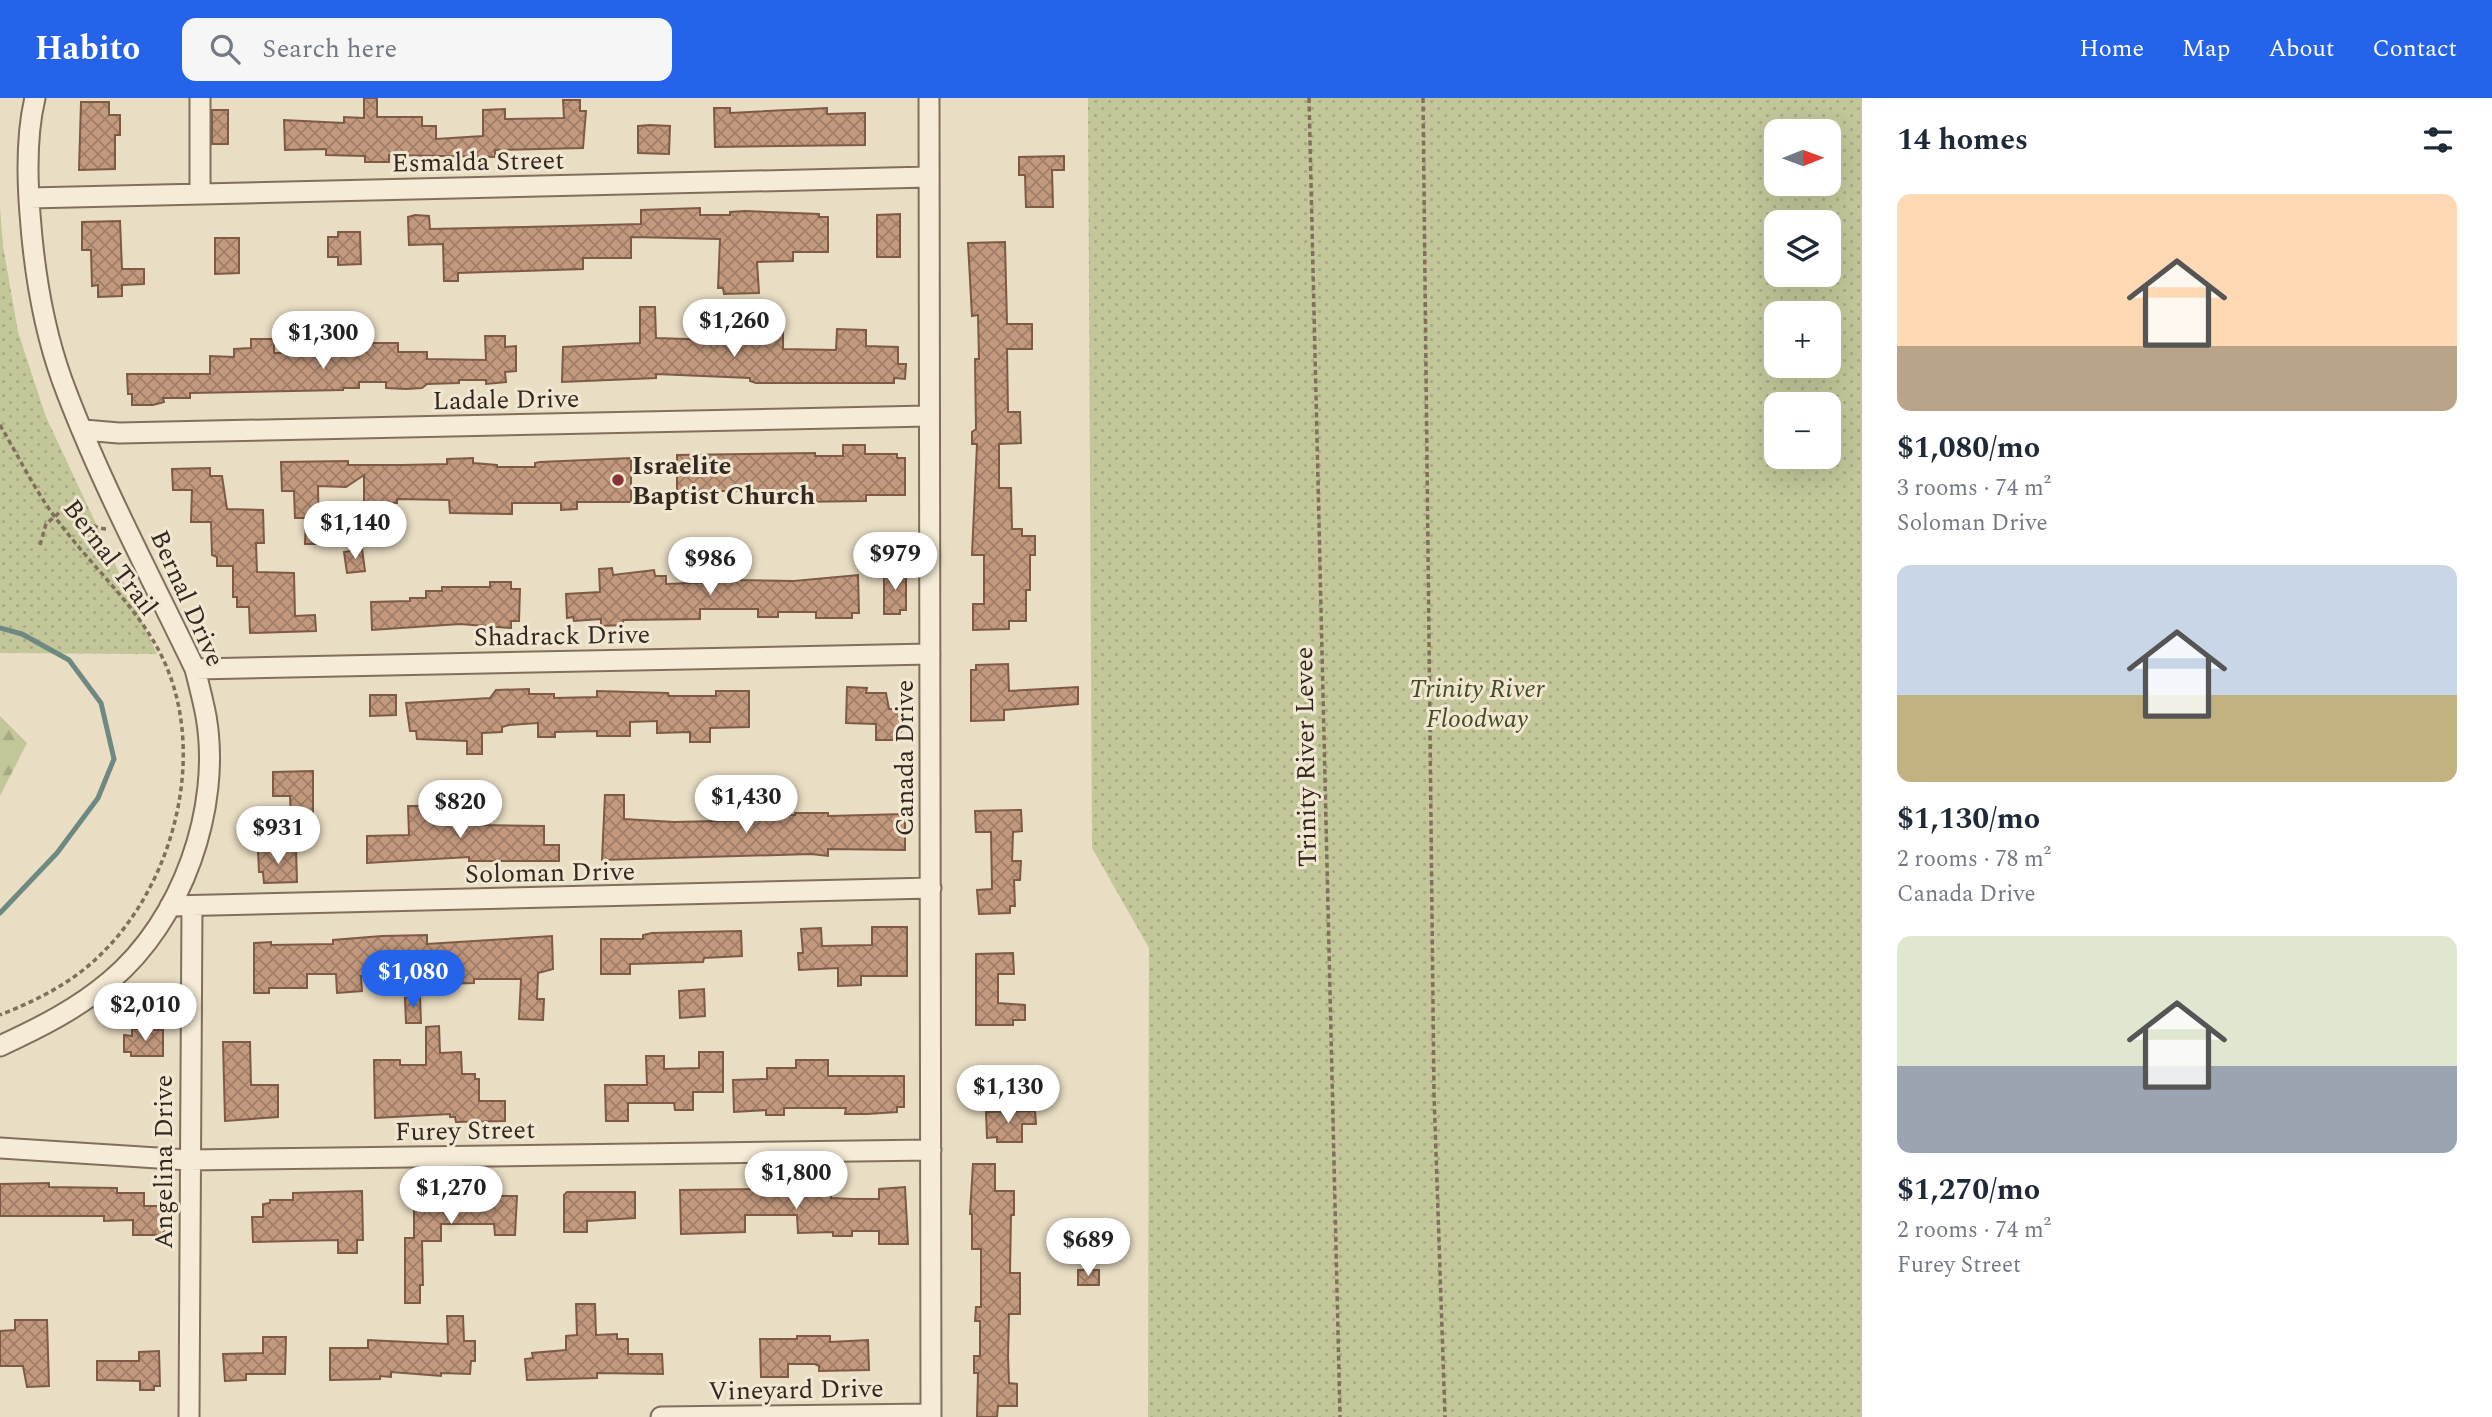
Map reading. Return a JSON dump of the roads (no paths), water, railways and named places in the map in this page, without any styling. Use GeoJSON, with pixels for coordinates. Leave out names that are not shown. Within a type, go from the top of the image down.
{"type":"FeatureCollection","features":[{"type":"Feature","properties":{"kind":"street","name":"Bernal Drive"},"geometry":{"type":"LineString","coordinates":[[0,1046],[56,1020],[111,981],[146,943],[170,906],[199,838],[208,763],[206,718],[195,669],[124,521],[62,380],[45,321],[33,254],[29,198],[28,154],[35,98]]}},
{"type":"Feature","properties":{"kind":"street"},"geometry":{"type":"LineString","coordinates":[[200,98],[200,194]]}},
{"type":"Feature","properties":{"kind":"street","name":"Canada Drive"},"geometry":{"type":"LineString","coordinates":[[929,98],[931,1415]]}},
{"type":"Feature","properties":{"kind":"street","name":"Esmalda Street"},"geometry":{"type":"LineString","coordinates":[[29,198],[929,177]]}},
{"type":"Feature","properties":{"kind":"street","name":"Ladale Drive"},"geometry":{"type":"LineString","coordinates":[[84,430],[119,433],[929,416]]}},
{"type":"Feature","properties":{"kind":"street","name":"Shadrack Drive"},"geometry":{"type":"LineString","coordinates":[[195,669],[930,654]]}},
{"type":"Feature","properties":{"kind":"street","name":"Soloman Drive"},"geometry":{"type":"LineString","coordinates":[[170,906],[931,888]]}},
{"type":"Feature","properties":{"kind":"street","name":"Angelina Drive"},"geometry":{"type":"LineString","coordinates":[[189,1417],[192,906]]}},
{"type":"Feature","properties":{"kind":"street","name":"Furey Street"},"geometry":{"type":"LineString","coordinates":[[0,1148],[189,1160],[931,1150]]}},
{"type":"Feature","properties":{"kind":"street","name":"Vineyard Drive"},"geometry":{"type":"LineString","coordinates":[[661,1417],[931,1415]]}},
{"type":"Feature","properties":{"kind":"waterway"},"geometry":{"type":"LineString","coordinates":[[0,628],[22,634],[69,660],[101,703],[114,759],[98,798],[57,853],[0,913]]}},
{"type":"Feature","properties":{"kind":"place","name":"Israelite Baptist Church"},"geometry":{"type":"Point","coordinates":[618,480]}},
{"type":"Feature","properties":{"kind":"park label","name":"Trinity River Floodway"},"geometry":{"type":"Point","coordinates":[1477,703]}}]}
